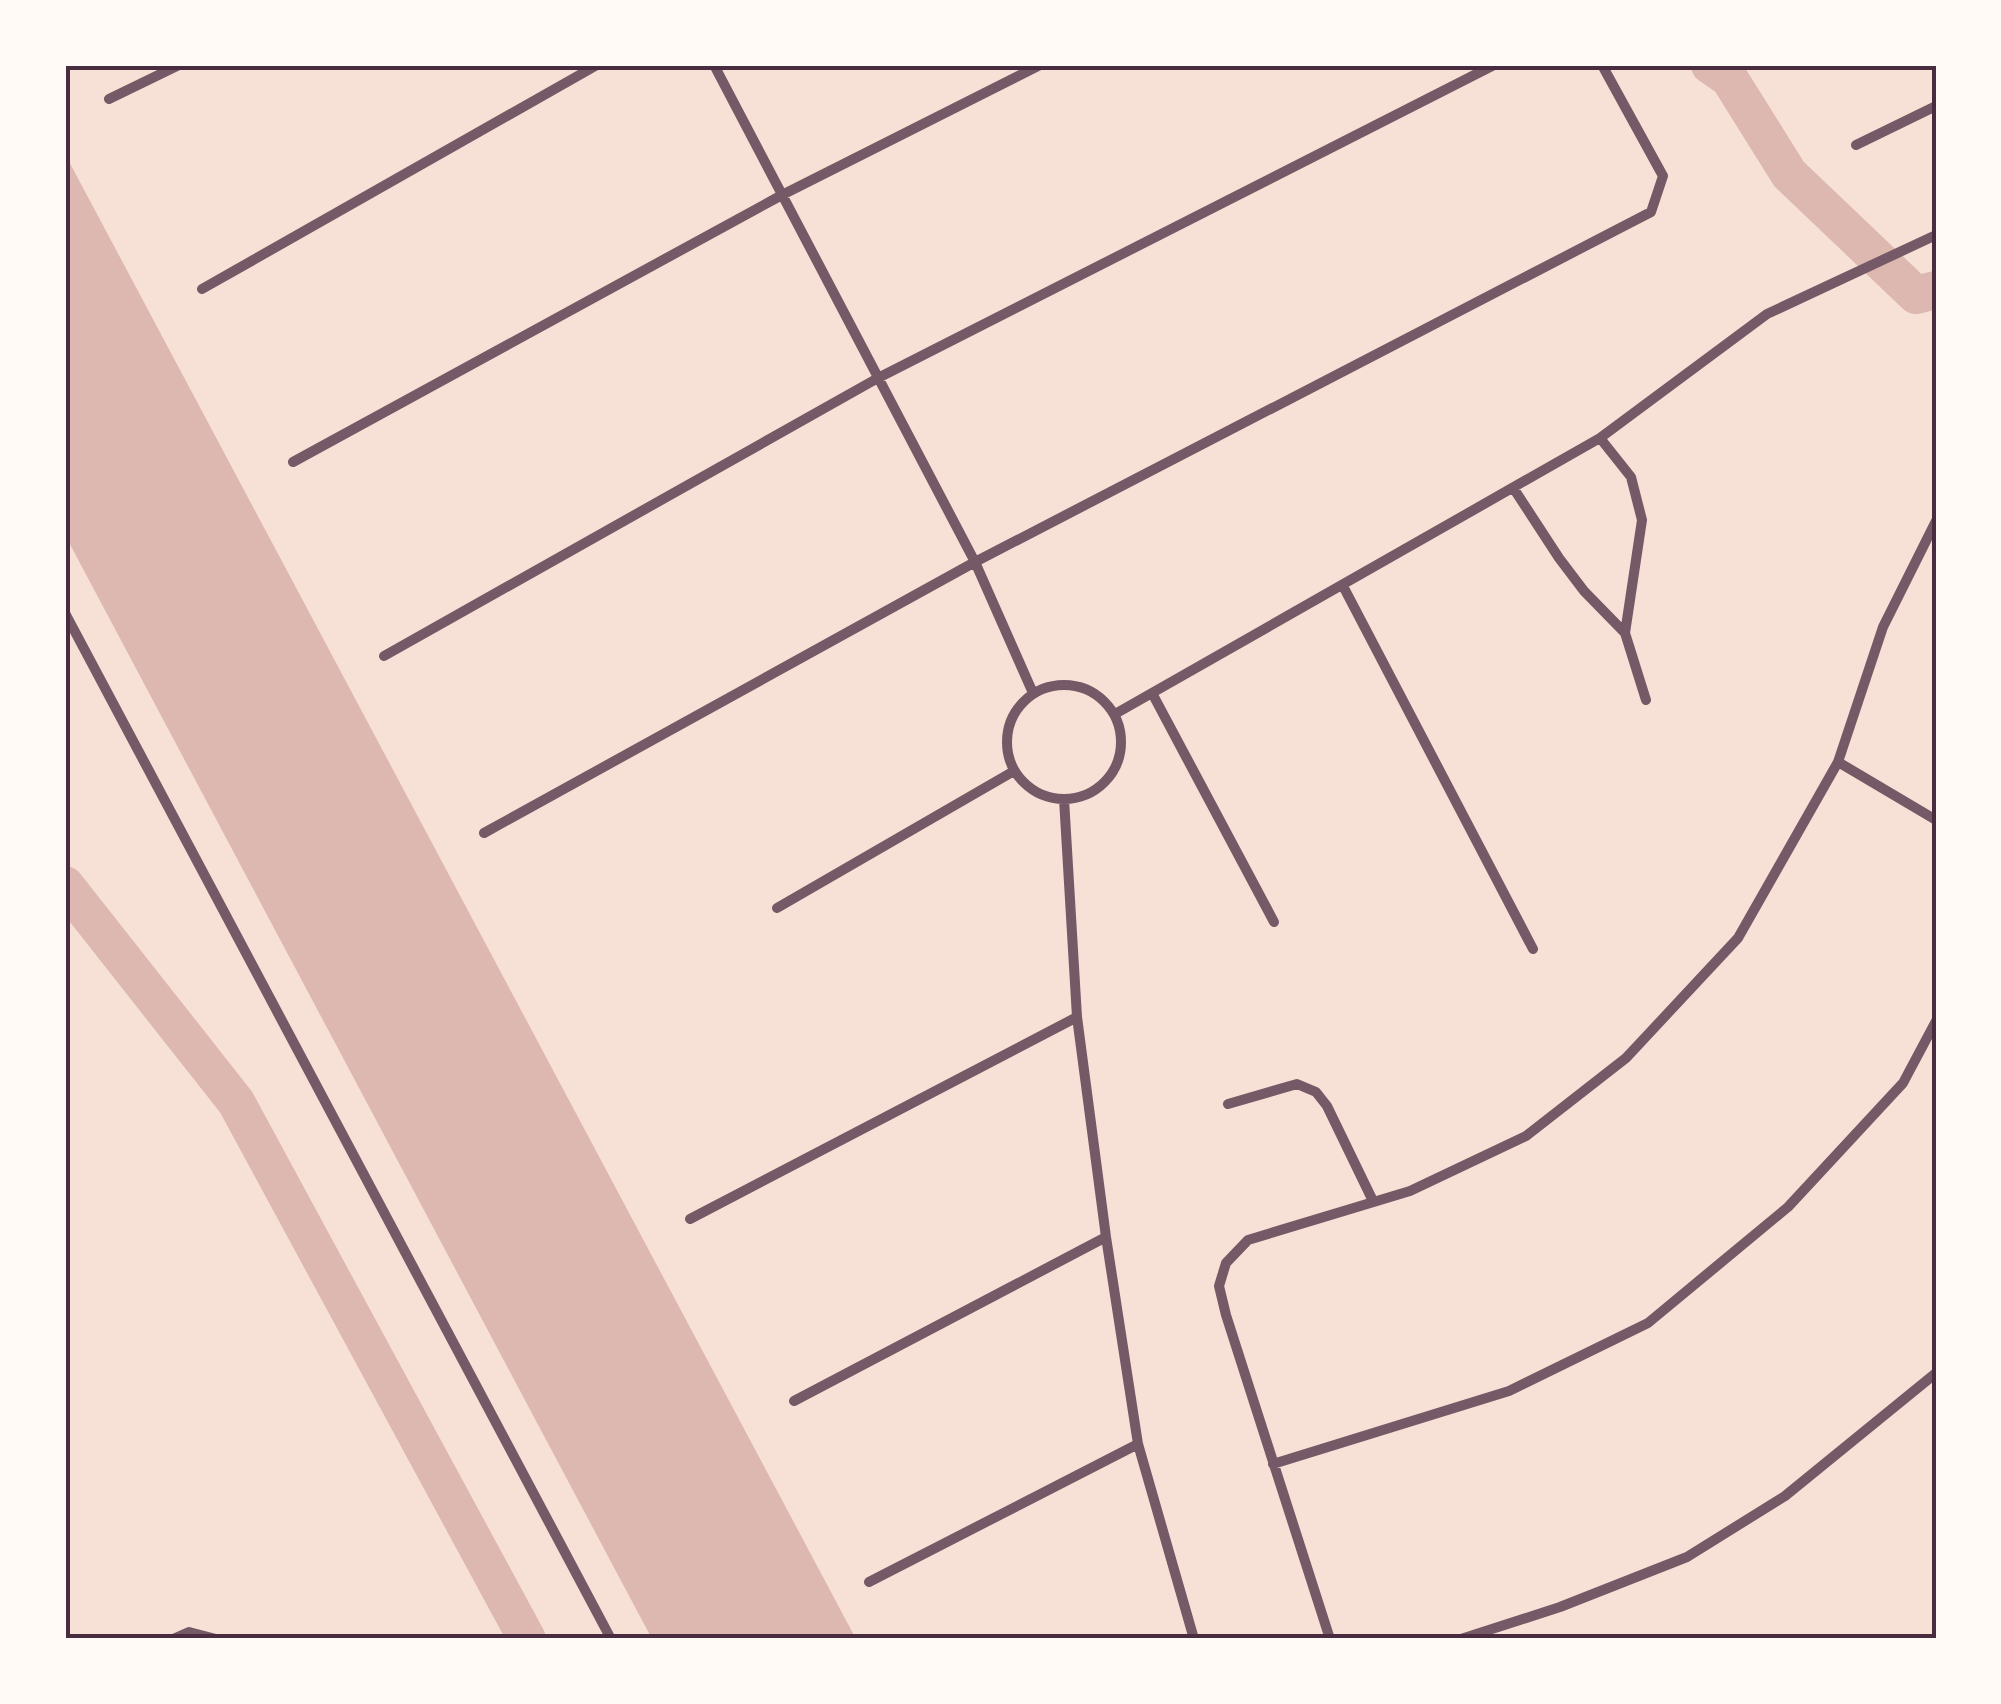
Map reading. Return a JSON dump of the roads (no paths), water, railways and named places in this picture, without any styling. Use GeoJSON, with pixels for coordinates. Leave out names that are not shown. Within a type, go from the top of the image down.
{"type":"FeatureCollection","features":[{"type":"Feature","properties":{"kind":"street"},"geometry":{"type":"LineString","coordinates":[[109,99],[180,65]]}},
{"type":"Feature","properties":{"kind":"street"},"geometry":{"type":"LineString","coordinates":[[202,288],[597,65]]}},
{"type":"Feature","properties":{"kind":"street"},"geometry":{"type":"LineString","coordinates":[[714,65],[975,562],[1032,693]]}},
{"type":"Feature","properties":{"kind":"street"},"geometry":{"type":"LineString","coordinates":[[292,462],[782,195],[1040,65]]}},
{"type":"Feature","properties":{"kind":"street"},"geometry":{"type":"LineString","coordinates":[[384,656],[878,378],[1494,65]]}},
{"type":"Feature","properties":{"kind":"street"},"geometry":{"type":"LineString","coordinates":[[484,833],[975,562],[1651,212],[1663,176],[1602,65]]}},
{"type":"Feature","properties":{"kind":"street"},"geometry":{"type":"LineString","coordinates":[[1856,145],[1936,106]]}},
{"type":"Feature","properties":{"kind":"street"},"geometry":{"type":"LineString","coordinates":[[1115,714],[1600,438],[1767,314],[1936,235]]}},
{"type":"Feature","properties":{"kind":"street"},"geometry":{"type":"LineString","coordinates":[[1600,438],[1631,477],[1642,520],[1624,633]]}},
{"type":"Feature","properties":{"kind":"street"},"geometry":{"type":"LineString","coordinates":[[1514,489],[1567,569],[1624,633],[1646,700]]}},
{"type":"Feature","properties":{"kind":"street"},"geometry":{"type":"LineString","coordinates":[[1330,1639],[1219,1286],[1226,1263],[1248,1240],[1410,1191],[1526,1136],[1626,1058],[1738,938],[1838,762],[1883,626],[1936,522]]}},
{"type":"Feature","properties":{"kind":"street"},"geometry":{"type":"LineString","coordinates":[[1343,586],[1533,949]]}},
{"type":"Feature","properties":{"kind":"street"},"geometry":{"type":"LineString","coordinates":[[65,613],[611,1639]]}},
{"type":"Feature","properties":{"kind":"street"},"geometry":{"type":"LineString","coordinates":[[1062,684],[1093,691],[1115,714],[1121,732],[1120,752],[1113,770],[1100,786],[1084,796],[1064,799],[1035,792],[1014,771],[1007,750],[1008,728],[1017,708],[1032,693],[1062,684]]}},
{"type":"Feature","properties":{"kind":"street"},"geometry":{"type":"LineString","coordinates":[[1152,693],[1274,922]]}},
{"type":"Feature","properties":{"kind":"street"},"geometry":{"type":"LineString","coordinates":[[1838,762],[1936,820]]}},
{"type":"Feature","properties":{"kind":"street"},"geometry":{"type":"LineString","coordinates":[[777,908],[1014,771]]}},
{"type":"Feature","properties":{"kind":"street"},"geometry":{"type":"LineString","coordinates":[[1064,799],[1077,1017],[1106,1238],[1138,1444],[1194,1639]]}},
{"type":"Feature","properties":{"kind":"street"},"geometry":{"type":"LineString","coordinates":[[690,1219],[1077,1017]]}},
{"type":"Feature","properties":{"kind":"street"},"geometry":{"type":"LineString","coordinates":[[1273,1464],[1509,1392],[1648,1323],[1788,1207],[1903,1082],[1936,1022]]}},
{"type":"Feature","properties":{"kind":"street"},"geometry":{"type":"LineString","coordinates":[[1228,1104],[1297,1084],[1316,1092],[1327,1106],[1373,1200]]}},
{"type":"Feature","properties":{"kind":"street"},"geometry":{"type":"LineString","coordinates":[[794,1401],[1106,1238]]}},
{"type":"Feature","properties":{"kind":"street"},"geometry":{"type":"LineString","coordinates":[[1461,1639],[1560,1608],[1687,1557],[1784,1496],[1936,1374]]}},
{"type":"Feature","properties":{"kind":"street"},"geometry":{"type":"LineString","coordinates":[[869,1582],[1138,1444]]}},
{"type":"Feature","properties":{"kind":"street"},"geometry":{"type":"LineString","coordinates":[[172,1639],[189,1632],[216,1639]]}},
{"type":"Feature","properties":{"kind":"waterway"},"geometry":{"type":"LineString","coordinates":[[1710,65],[1729,78],[1789,174],[1916,295],[1936,290]]}},
{"type":"Feature","properties":{"kind":"waterway"},"geometry":{"type":"LineString","coordinates":[[65,885],[236,1102],[527,1639]]}}]}
